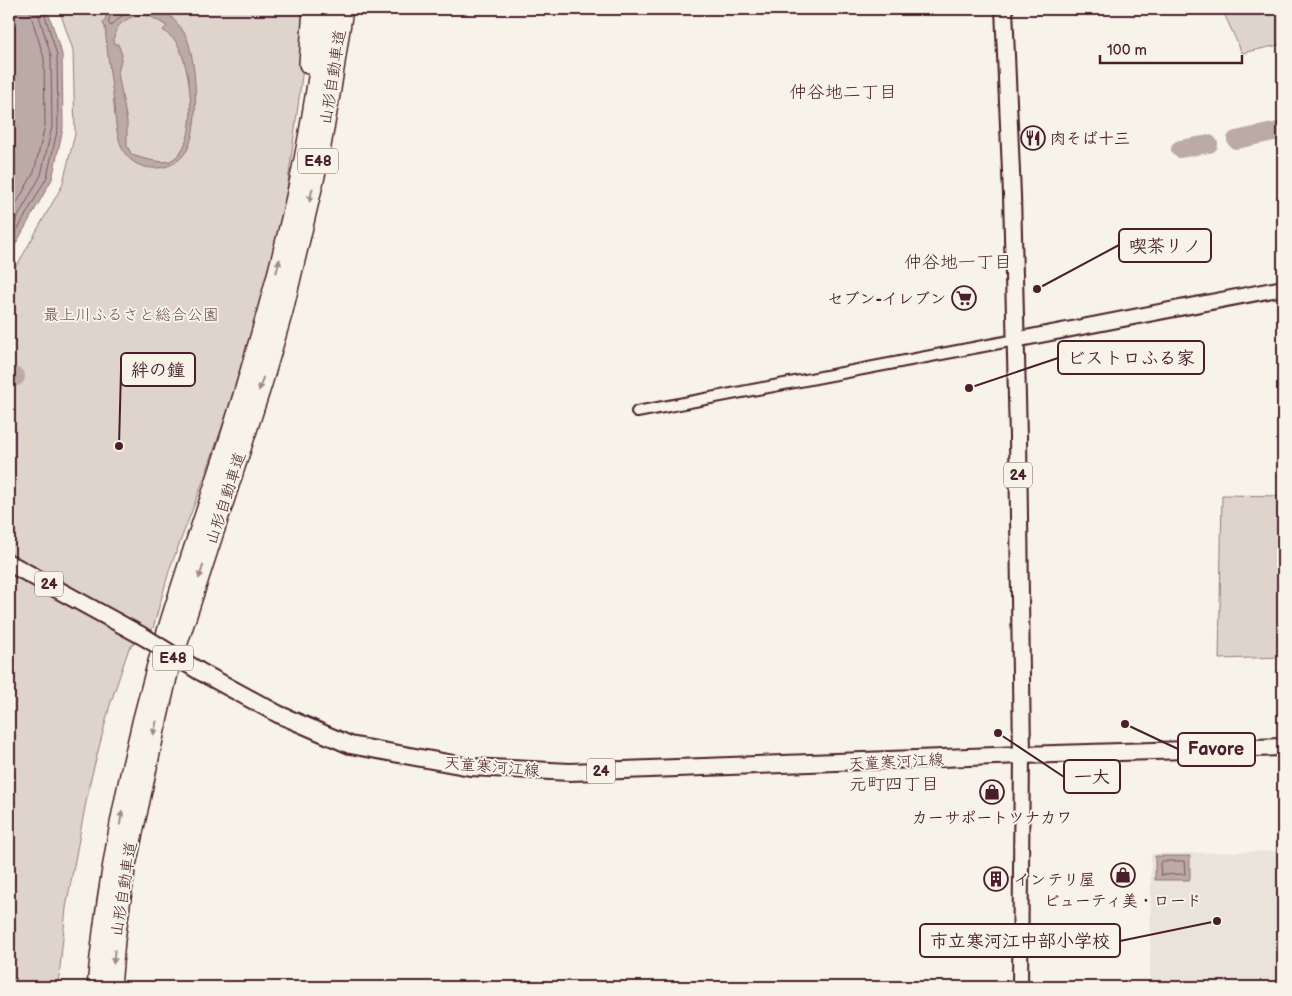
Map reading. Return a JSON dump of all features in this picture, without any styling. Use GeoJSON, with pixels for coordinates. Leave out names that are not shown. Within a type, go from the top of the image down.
{"type":"FeatureCollection","features":[{"type":"Feature","properties":{"kind":"highway"},"geometry":{"type":"LineString","coordinates":[[292,214],[307,84],[313,9]]}},
{"type":"Feature","properties":{"kind":"highway","name":"山形自動車道"},"geometry":{"type":"LineString","coordinates":[[275,312],[292,214],[304,161],[328,9]]}},
{"type":"Feature","properties":{"kind":"highway","name":"山形自動車道"},"geometry":{"type":"LineString","coordinates":[[111,987],[115,940],[125,870],[168,673],[318,164],[343,9]]}},
{"type":"Feature","properties":{"kind":"highway","name":"山形自動車道"},"geometry":{"type":"LineString","coordinates":[[97,987],[101,941],[122,806],[157,667],[267,339]]}},
{"type":"Feature","properties":{"kind":"main road","name":"24"},"geometry":{"type":"LineString","coordinates":[[1004,9],[1012,195],[1014,340],[1018,437],[1022,755]]}},
{"type":"Feature","properties":{"kind":"main road","name":"天童寒河江線"},"geometry":{"type":"LineString","coordinates":[[9,563],[146,638],[199,671],[278,714],[350,744],[470,767],[570,772],[1283,747]]}},
{"type":"Feature","properties":{"kind":"street"},"geometry":{"type":"LineString","coordinates":[[637,412],[1283,288]]}},
{"type":"Feature","properties":{"kind":"street"},"geometry":{"type":"LineString","coordinates":[[1020,987],[1022,755]]}},
{"type":"Feature","properties":{"kind":"shaded area"},"geometry":{"type":"Polygon","coordinates":[[[1283,851],[1283,987],[1150,987],[1151,854],[1283,851]]]}},
{"type":"Feature","properties":{"kind":"green space","name":"最上川ふるさと総合公園"},"geometry":{"type":"Polygon","coordinates":[[[59,9],[308,9],[306,45],[286,197],[274,259],[227,413],[170,568],[153,628],[129,648],[110,705],[89,786],[66,908],[58,987],[9,987],[9,274],[19,262],[62,186],[75,134],[73,50],[59,9]]]}},
{"type":"Feature","properties":{"kind":"green space"},"geometry":{"type":"Polygon","coordinates":[[[1222,9],[1283,9],[1283,44],[1242,53],[1222,9]]]}},
{"type":"Feature","properties":{"kind":"green space"},"geometry":{"type":"Polygon","coordinates":[[[1222,495],[1283,496],[1283,657],[1219,659],[1222,495]]]}},
{"type":"Feature","properties":{"kind":"water"},"geometry":{"type":"Polygon","coordinates":[[[9,9],[47,9],[62,54],[63,128],[52,179],[9,256],[9,9]]]}},
{"type":"Feature","properties":{"kind":"water"},"geometry":{"type":"Polygon","coordinates":[[[110,9],[162,9],[175,20],[185,34],[189,45],[194,75],[194,126],[187,150],[181,158],[172,164],[163,167],[144,167],[127,157],[122,148],[117,129],[103,23],[110,9]],[[135,16],[121,24],[115,33],[114,44],[118,44],[122,55],[118,73],[127,122],[127,146],[132,155],[166,162],[180,153],[187,140],[191,106],[189,87],[182,55],[177,43],[163,30],[167,26],[150,16],[135,16]]]}},
{"type":"Feature","properties":{"kind":"water"},"geometry":{"type":"Polygon","coordinates":[[[1155,856],[1190,856],[1190,880],[1155,880],[1155,856]]]}},
{"type":"Feature","properties":{"kind":"waterway"},"geometry":{"type":"LineString","coordinates":[[1236,140],[1283,130]]}},
{"type":"Feature","properties":{"kind":"waterway"},"geometry":{"type":"LineString","coordinates":[[1180,149],[1209,144]]}},
{"type":"Feature","properties":{"kind":"waterway"},"geometry":{"type":"LineString","coordinates":[[9,379],[16,377]]}},
{"type":"Feature","properties":{"kind":"place","name":"肉そば十三"},"geometry":{"type":"Point","coordinates":[1033,138]}},
{"type":"Feature","properties":{"kind":"place","name":"喫茶リノ"},"geometry":{"type":"Point","coordinates":[1037,289]}},
{"type":"Feature","properties":{"kind":"place","name":"セブン-イレブン"},"geometry":{"type":"Point","coordinates":[964,298]}},
{"type":"Feature","properties":{"kind":"place","name":"ビストロふる家"},"geometry":{"type":"Point","coordinates":[969,388]}},
{"type":"Feature","properties":{"kind":"place","name":"絆の鐘"},"geometry":{"type":"Point","coordinates":[119,446]}},
{"type":"Feature","properties":{"kind":"place","name":"Favore"},"geometry":{"type":"Point","coordinates":[1125,724]}},
{"type":"Feature","properties":{"kind":"place","name":"一大"},"geometry":{"type":"Point","coordinates":[998,733]}},
{"type":"Feature","properties":{"kind":"place","name":"カーサポートツナカワ"},"geometry":{"type":"Point","coordinates":[992,792]}},
{"type":"Feature","properties":{"kind":"place","name":"ビューティ美・ロード"},"geometry":{"type":"Point","coordinates":[1123,875]}},
{"type":"Feature","properties":{"kind":"place","name":"インテリ屋"},"geometry":{"type":"Point","coordinates":[996,879]}},
{"type":"Feature","properties":{"kind":"place","name":"市立寒河江中部小学校"},"geometry":{"type":"Point","coordinates":[1217,921]}},
{"type":"Feature","properties":{"kind":"district","name":"仲谷地二丁目"},"geometry":{"type":"Point","coordinates":[843,92]}},
{"type":"Feature","properties":{"kind":"district","name":"仲谷地一丁目"},"geometry":{"type":"Point","coordinates":[958,262]}},
{"type":"Feature","properties":{"kind":"district","name":"元町四丁目"},"geometry":{"type":"Point","coordinates":[894,784]}}]}
